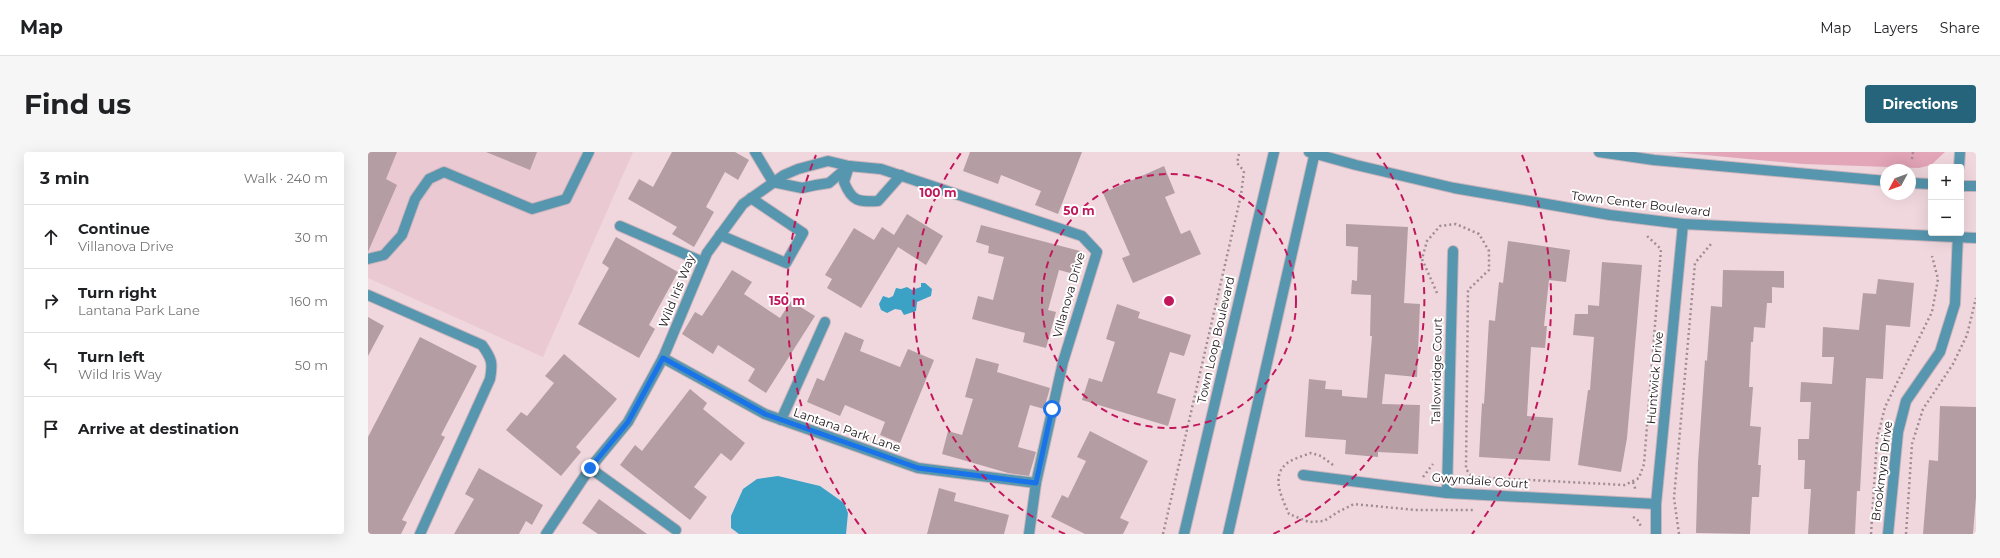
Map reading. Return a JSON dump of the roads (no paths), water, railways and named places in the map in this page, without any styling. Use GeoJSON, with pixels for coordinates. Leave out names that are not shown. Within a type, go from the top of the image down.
{"type":"FeatureCollection","features":[{"type":"Feature","properties":{"kind":"street"},"geometry":{"type":"LineString","coordinates":[[368,259],[384,255],[402,235],[415,199],[429,179],[444,172],[532,209],[566,199],[589,152]]}},
{"type":"Feature","properties":{"kind":"street"},"geometry":{"type":"LineString","coordinates":[[755,152],[773,182],[802,188],[828,183],[849,166]]}},
{"type":"Feature","properties":{"kind":"street","name":"Town Loop Boulevard"},"geometry":{"type":"LineString","coordinates":[[1184,534],[1274,152]]}},
{"type":"Feature","properties":{"kind":"street"},"geometry":{"type":"LineString","coordinates":[[1599,152],[1654,160],[1880,180]]}},
{"type":"Feature","properties":{"kind":"street"},"geometry":{"type":"LineString","coordinates":[[1959,164],[1960,152]]}},
{"type":"Feature","properties":{"kind":"street"},"geometry":{"type":"LineString","coordinates":[[1228,534],[1313,153]]}},
{"type":"Feature","properties":{"kind":"street","name":"Town Center Boulevard"},"geometry":{"type":"LineString","coordinates":[[1313,153],[1356,165],[1454,188],[1610,215],[1684,224],[1928,234]]}},
{"type":"Feature","properties":{"kind":"street","name":"Wild Iris Way"},"geometry":{"type":"LineString","coordinates":[[546,534],[590,468],[628,422],[663,358],[707,253],[743,204],[773,182],[798,169],[828,161],[849,166]]}},
{"type":"Feature","properties":{"kind":"street"},"geometry":{"type":"LineString","coordinates":[[849,166],[844,182],[849,194],[860,202],[878,201],[901,175]]}},
{"type":"Feature","properties":{"kind":"street","name":"Villanova Drive"},"geometry":{"type":"LineString","coordinates":[[849,166],[881,169],[901,175],[1082,236],[1097,252],[1063,362],[1036,483],[1029,534]]}},
{"type":"Feature","properties":{"kind":"street"},"geometry":{"type":"LineString","coordinates":[[1916,183],[1928,184]]}},
{"type":"Feature","properties":{"kind":"street"},"geometry":{"type":"LineString","coordinates":[[1964,186],[1976,186]]}},
{"type":"Feature","properties":{"kind":"street"},"geometry":{"type":"LineString","coordinates":[[720,235],[786,263],[803,233],[751,198]]}},
{"type":"Feature","properties":{"kind":"street","name":"Huntwick Drive"},"geometry":{"type":"LineString","coordinates":[[1656,534],[1656,504],[1684,224]]}},
{"type":"Feature","properties":{"kind":"street"},"geometry":{"type":"LineString","coordinates":[[620,226],[703,262]]}},
{"type":"Feature","properties":{"kind":"street","name":"Brookmyra Drive"},"geometry":{"type":"LineString","coordinates":[[1888,534],[1898,432],[1906,401],[1940,352],[1953,311],[1955,304],[1958,236]]}},
{"type":"Feature","properties":{"kind":"street","name":"Town Center Boulevard"},"geometry":{"type":"LineString","coordinates":[[1964,236],[1976,238]]}},
{"type":"Feature","properties":{"kind":"street","name":"Tallowridge Court"},"geometry":{"type":"LineString","coordinates":[[1447,492],[1453,251]]}},
{"type":"Feature","properties":{"kind":"street"},"geometry":{"type":"LineString","coordinates":[[368,295],[482,345],[489,355],[492,366],[490,379],[420,534]]}},
{"type":"Feature","properties":{"kind":"street"},"geometry":{"type":"LineString","coordinates":[[781,420],[825,322]]}},
{"type":"Feature","properties":{"kind":"street","name":"Lantana Park Lane"},"geometry":{"type":"LineString","coordinates":[[663,358],[765,414],[918,468],[1036,483]]}},
{"type":"Feature","properties":{"kind":"street"},"geometry":{"type":"LineString","coordinates":[[590,468],[676,530]]}},
{"type":"Feature","properties":{"kind":"street","name":"Gwyndale Court"},"geometry":{"type":"LineString","coordinates":[[1303,475],[1447,492],[1656,504]]}},
{"type":"Feature","properties":{"kind":"water"},"geometry":{"type":"Polygon","coordinates":[[[921,283],[925,283],[932,289],[931,296],[917,302],[916,311],[904,315],[901,310],[895,309],[887,313],[881,310],[879,304],[883,296],[889,298],[893,296],[896,288],[901,289],[907,287],[912,290],[921,287],[921,283]]]}},
{"type":"Feature","properties":{"kind":"water"},"geometry":{"type":"Polygon","coordinates":[[[778,476],[820,486],[844,503],[848,513],[846,534],[739,534],[731,528],[731,516],[743,489],[757,479],[778,476]]]}}]}
